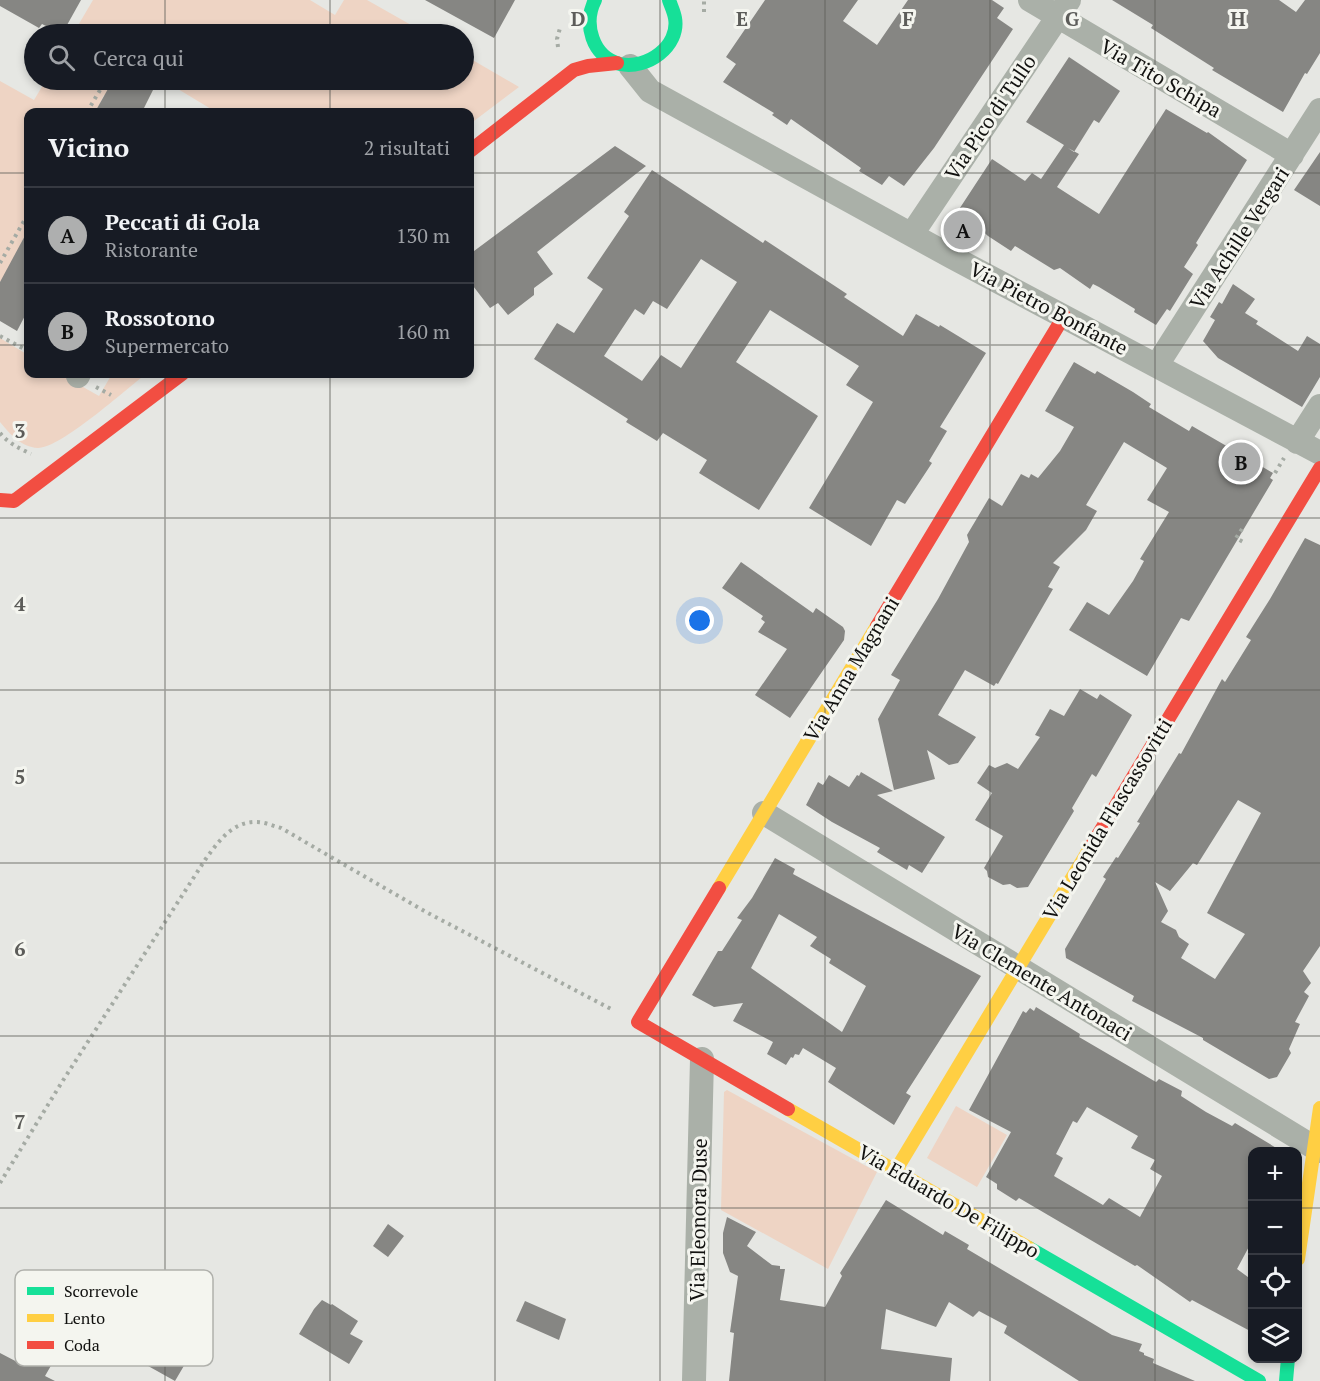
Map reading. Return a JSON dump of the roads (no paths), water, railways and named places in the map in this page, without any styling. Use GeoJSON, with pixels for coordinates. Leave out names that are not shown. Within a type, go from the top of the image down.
{"type":"FeatureCollection","features":[{"type":"Feature","properties":{"kind":"street"},"geometry":{"type":"LineString","coordinates":[[596,0],[589,20],[590,33],[596,46],[605,56],[623,64]]}},
{"type":"Feature","properties":{"kind":"street","name":"Via Tito Schipa"},"geometry":{"type":"LineString","coordinates":[[1030,0],[1063,9],[1292,155]]}},
{"type":"Feature","properties":{"kind":"street"},"geometry":{"type":"LineString","coordinates":[[574,70],[588,66],[644,64],[656,58],[666,49],[673,37],[676,22],[673,3]]}},
{"type":"Feature","properties":{"kind":"street","name":"Via Pico di Tullo"},"geometry":{"type":"LineString","coordinates":[[912,234],[1063,9]]}},
{"type":"Feature","properties":{"kind":"street"},"geometry":{"type":"LineString","coordinates":[[474,148],[574,70],[583,55],[590,33]]}},
{"type":"Feature","properties":{"kind":"street","name":"Via Pietro Bonfante"},"geometry":{"type":"LineString","coordinates":[[623,64],[650,91],[1320,453]]}},
{"type":"Feature","properties":{"kind":"street","name":"Via Achille Vergari"},"geometry":{"type":"LineString","coordinates":[[1157,365],[1320,110]]}},
{"type":"Feature","properties":{"kind":"street","name":"Via Anna Magnani"},"geometry":{"type":"LineString","coordinates":[[638,1022],[1064,316]]}},
{"type":"Feature","properties":{"kind":"street"},"geometry":{"type":"LineString","coordinates":[[5,504],[177,378]]}},
{"type":"Feature","properties":{"kind":"street"},"geometry":{"type":"LineString","coordinates":[[1298,442],[1320,406]]}},
{"type":"Feature","properties":{"kind":"street","name":"Via Leonida Flascassovitti"},"geometry":{"type":"LineString","coordinates":[[896,1170],[1320,468]]}},
{"type":"Feature","properties":{"kind":"street","name":"Via Clemente Antonaci"},"geometry":{"type":"LineString","coordinates":[[764,813],[1317,1149]]}},
{"type":"Feature","properties":{"kind":"street","name":"Via Eduardo De Filippo"},"geometry":{"type":"LineString","coordinates":[[638,1022],[1259,1381]]}},
{"type":"Feature","properties":{"kind":"street","name":"Via Eleonora Duse"},"geometry":{"type":"LineString","coordinates":[[694,1381],[702,1059]]}},
{"type":"Feature","properties":{"kind":"street"},"geometry":{"type":"LineString","coordinates":[[1299,1255],[1317,1149],[1320,1108]]}},
{"type":"Feature","properties":{"kind":"street"},"geometry":{"type":"LineString","coordinates":[[1286,1381],[1288,1363]]}},
{"type":"Feature","properties":{"kind":"place","name":"Peccati di Gola"},"geometry":{"type":"Point","coordinates":[963,230]}},
{"type":"Feature","properties":{"kind":"place","name":"Rossotono"},"geometry":{"type":"Point","coordinates":[1241,462]}}]}
